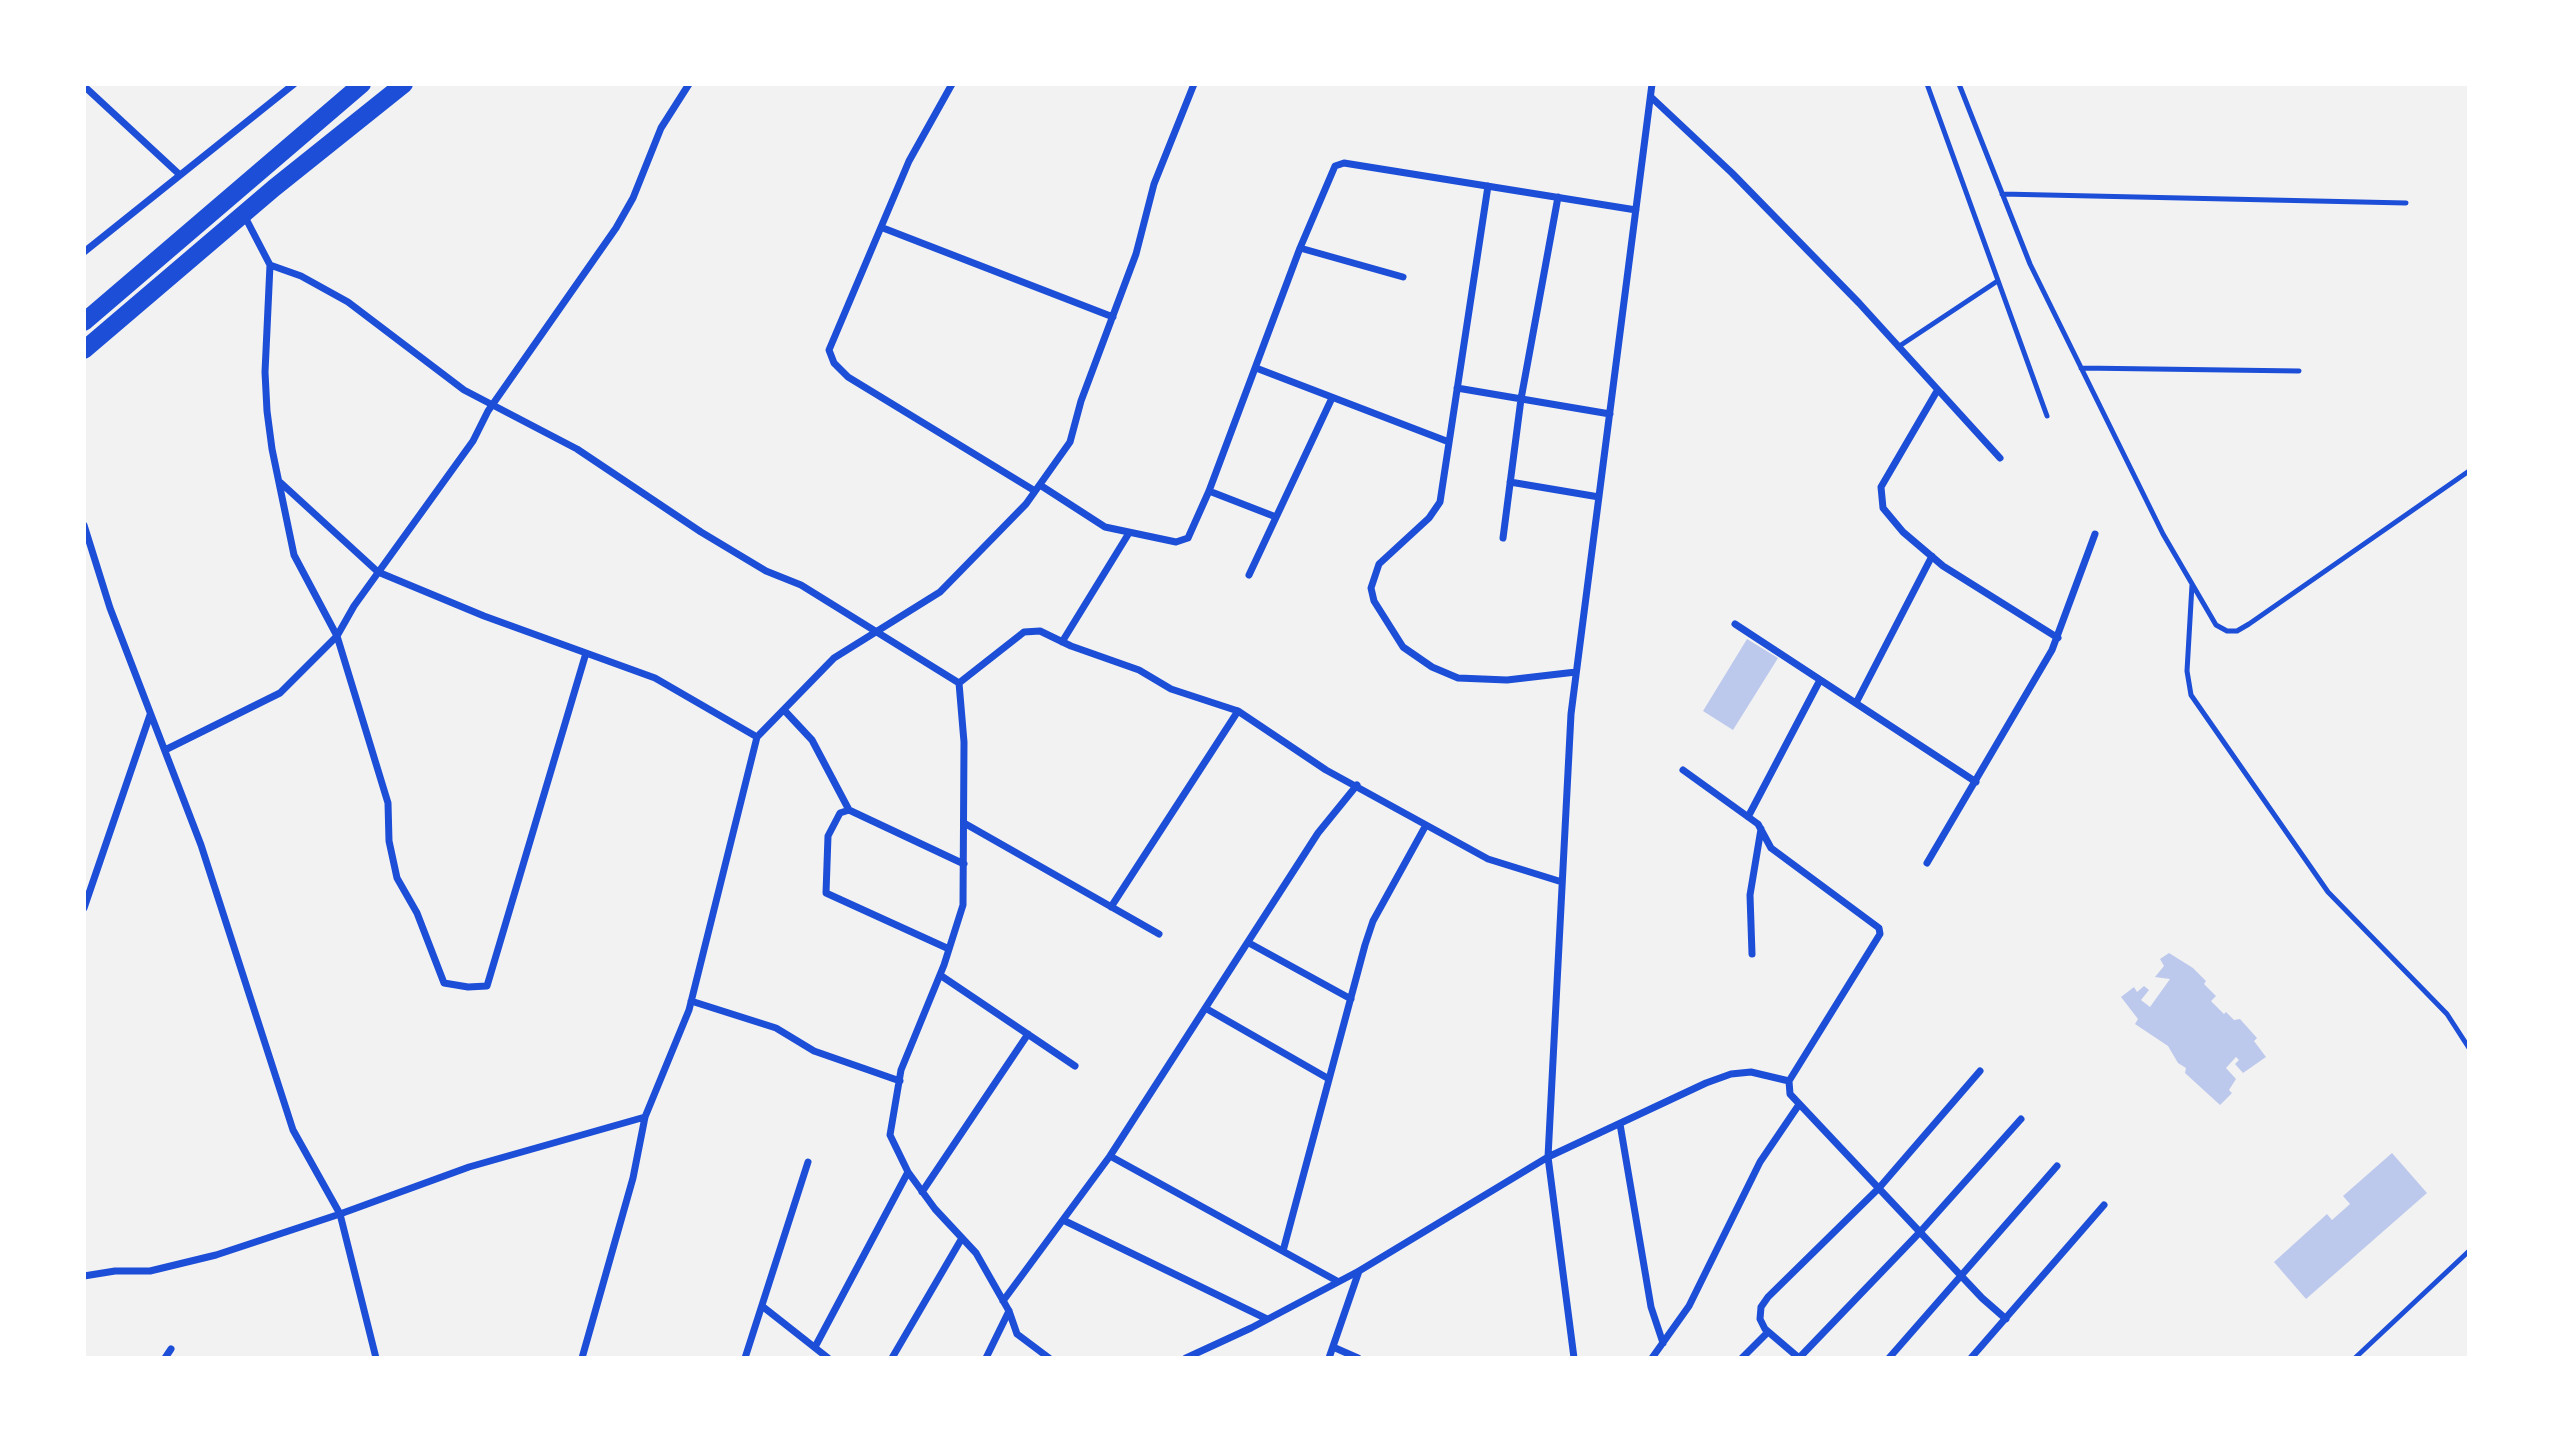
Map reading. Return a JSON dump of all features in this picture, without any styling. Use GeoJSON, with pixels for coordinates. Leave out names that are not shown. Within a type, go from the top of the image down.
{"type":"FeatureCollection","features":[{"type":"Feature","properties":{"kind":"main road"},"geometry":{"type":"LineString","coordinates":[[84,323],[362,84]]}},
{"type":"Feature","properties":{"kind":"main road"},"geometry":{"type":"LineString","coordinates":[[84,350],[404,84]]}},
{"type":"Feature","properties":{"kind":"street"},"geometry":{"type":"LineString","coordinates":[[84,252],[294,84]]}},
{"type":"Feature","properties":{"kind":"street"},"geometry":{"type":"LineString","coordinates":[[165,750],[280,693],[337,636],[378,572],[473,442],[493,404],[616,228],[633,198],[661,128],[689,84]]}},
{"type":"Feature","properties":{"kind":"street"},"geometry":{"type":"LineString","coordinates":[[952,84],[909,161],[883,228],[829,350],[834,363],[849,377],[1087,518],[1105,527],[1129,533],[1183,541],[1192,530],[1300,248],[1335,166],[1345,163],[1636,210]]}},
{"type":"Feature","properties":{"kind":"street"},"geometry":{"type":"LineString","coordinates":[[582,1358],[633,1178],[645,1117],[691,1001],[757,737],[834,658],[940,592],[995,538],[1037,488],[1070,442],[1081,401],[1136,254],[1159,171],[1194,84]]}},
{"type":"Feature","properties":{"kind":"street"},"geometry":{"type":"LineString","coordinates":[[1574,1358],[1548,1157],[1570,714],[1652,84]]}},
{"type":"Feature","properties":{"kind":"street"},"geometry":{"type":"LineString","coordinates":[[84,86],[180,175]]}},
{"type":"Feature","properties":{"kind":"street"},"geometry":{"type":"LineString","coordinates":[[1651,97],[1732,173],[2000,458]]}},
{"type":"Feature","properties":{"kind":"street"},"geometry":{"type":"LineString","coordinates":[[1488,186],[1440,502],[1429,518],[1379,564],[1371,588],[1374,601],[1403,647],[1432,667],[1458,678],[1507,680],[1576,672]]}},
{"type":"Feature","properties":{"kind":"street"},"geometry":{"type":"LineString","coordinates":[[1503,538],[1521,399],[1558,197]]}},
{"type":"Feature","properties":{"kind":"street"},"geometry":{"type":"LineString","coordinates":[[244,215],[270,265],[265,372],[272,449],[294,555],[337,636],[388,803],[389,841],[397,878],[417,913],[444,983],[468,987],[487,986],[586,653]]}},
{"type":"Feature","properties":{"kind":"street"},"geometry":{"type":"LineString","coordinates":[[883,228],[1113,317]]}},
{"type":"Feature","properties":{"kind":"street"},"geometry":{"type":"LineString","coordinates":[[1300,248],[1403,277]]}},
{"type":"Feature","properties":{"kind":"street"},"geometry":{"type":"LineString","coordinates":[[270,265],[301,276],[348,302],[464,390],[577,449],[701,532],[766,571],[801,585],[959,683]]}},
{"type":"Feature","properties":{"kind":"street"},"geometry":{"type":"LineString","coordinates":[[1255,368],[1449,442]]}},
{"type":"Feature","properties":{"kind":"street"},"geometry":{"type":"LineString","coordinates":[[1457,388],[1609,414]]}},
{"type":"Feature","properties":{"kind":"street"},"geometry":{"type":"LineString","coordinates":[[1937,391],[1881,487],[1882,508],[1903,532],[1932,556],[2058,638]]}},
{"type":"Feature","properties":{"kind":"street"},"geometry":{"type":"LineString","coordinates":[[1249,575],[1332,398]]}},
{"type":"Feature","properties":{"kind":"street"},"geometry":{"type":"LineString","coordinates":[[280,482],[378,572],[655,678],[757,737]]}},
{"type":"Feature","properties":{"kind":"street"},"geometry":{"type":"LineString","coordinates":[[1510,482],[1599,497]]}},
{"type":"Feature","properties":{"kind":"street"},"geometry":{"type":"LineString","coordinates":[[1209,491],[1276,517]]}},
{"type":"Feature","properties":{"kind":"street"},"geometry":{"type":"LineString","coordinates":[[84,525],[110,608],[201,845],[293,1130],[340,1214],[376,1358]]}},
{"type":"Feature","properties":{"kind":"street"},"geometry":{"type":"LineString","coordinates":[[1062,642],[1129,533]]}},
{"type":"Feature","properties":{"kind":"street"},"geometry":{"type":"LineString","coordinates":[[1927,863],[2033,687],[2058,638],[2095,534]]}},
{"type":"Feature","properties":{"kind":"street"},"geometry":{"type":"LineString","coordinates":[[1856,703],[1932,556]]}},
{"type":"Feature","properties":{"kind":"street"},"geometry":{"type":"LineString","coordinates":[[1735,624],[1976,782]]}},
{"type":"Feature","properties":{"kind":"street"},"geometry":{"type":"LineString","coordinates":[[959,683],[1024,632],[1040,631],[1062,642],[1139,670],[1171,689],[1238,711],[1326,770],[1488,859],[1562,882]]}},
{"type":"Feature","properties":{"kind":"street"},"geometry":{"type":"LineString","coordinates":[[1748,817],[1820,680]]}},
{"type":"Feature","properties":{"kind":"street"},"geometry":{"type":"LineString","coordinates":[[959,683],[964,742],[964,905],[900,1080],[890,1135],[908,1172],[922,1192],[976,1253],[1009,1311],[1017,1334],[1049,1358]]}},
{"type":"Feature","properties":{"kind":"street"},"geometry":{"type":"LineString","coordinates":[[784,710],[812,740],[849,810],[964,864]]}},
{"type":"Feature","properties":{"kind":"street"},"geometry":{"type":"LineString","coordinates":[[1111,907],[1238,711]]}},
{"type":"Feature","properties":{"kind":"street"},"geometry":{"type":"LineString","coordinates":[[84,908],[150,714]]}},
{"type":"Feature","properties":{"kind":"street"},"geometry":{"type":"LineString","coordinates":[[1683,771],[1748,817],[1761,829],[1771,848],[1879,928],[1880,934],[1789,1081],[1790,1094],[1961,1276],[2006,1319]]}},
{"type":"Feature","properties":{"kind":"street"},"geometry":{"type":"LineString","coordinates":[[1003,1301],[1110,1156],[1318,833],[1357,785]]}},
{"type":"Feature","properties":{"kind":"street"},"geometry":{"type":"LineString","coordinates":[[849,810],[840,813],[828,836],[826,893],[949,949]]}},
{"type":"Feature","properties":{"kind":"street"},"geometry":{"type":"LineString","coordinates":[[964,823],[1159,934]]}},
{"type":"Feature","properties":{"kind":"street"},"geometry":{"type":"LineString","coordinates":[[1283,1251],[1373,921],[1426,825]]}},
{"type":"Feature","properties":{"kind":"street"},"geometry":{"type":"LineString","coordinates":[[1752,954],[1750,895],[1761,829]]}},
{"type":"Feature","properties":{"kind":"street"},"geometry":{"type":"LineString","coordinates":[[1249,943],[1351,999]]}},
{"type":"Feature","properties":{"kind":"street"},"geometry":{"type":"LineString","coordinates":[[940,975],[1075,1066]]}},
{"type":"Feature","properties":{"kind":"street"},"geometry":{"type":"LineString","coordinates":[[691,1001],[776,1028],[814,1051],[900,1080]]}},
{"type":"Feature","properties":{"kind":"street"},"geometry":{"type":"LineString","coordinates":[[1207,1009],[1329,1079]]}},
{"type":"Feature","properties":{"kind":"street"},"geometry":{"type":"LineString","coordinates":[[922,1192],[1028,1034]]}},
{"type":"Feature","properties":{"kind":"street"},"geometry":{"type":"LineString","coordinates":[[1186,1358],[1359,1271],[1548,1157],[1731,1074],[1751,1072],[1789,1081]]}},
{"type":"Feature","properties":{"kind":"street"},"geometry":{"type":"LineString","coordinates":[[1980,1072],[1879,1188],[1768,1297],[1761,1307],[1760,1319],[1768,1332],[1799,1358],[1920,1232],[2021,1119]]}},
{"type":"Feature","properties":{"kind":"street"},"geometry":{"type":"LineString","coordinates":[[1652,1358],[1689,1306],[1760,1162],[1798,1105]]}},
{"type":"Feature","properties":{"kind":"street"},"geometry":{"type":"LineString","coordinates":[[84,1276],[115,1271],[150,1271],[216,1255],[469,1167],[645,1117]]}},
{"type":"Feature","properties":{"kind":"street"},"geometry":{"type":"LineString","coordinates":[[1620,1124],[1651,1307],[1663,1343]]}},
{"type":"Feature","properties":{"kind":"street"},"geometry":{"type":"LineString","coordinates":[[1110,1156],[1337,1281]]}},
{"type":"Feature","properties":{"kind":"street"},"geometry":{"type":"LineString","coordinates":[[745,1358],[808,1162]]}},
{"type":"Feature","properties":{"kind":"street"},"geometry":{"type":"LineString","coordinates":[[1889,1358],[2057,1166]]}},
{"type":"Feature","properties":{"kind":"street"},"geometry":{"type":"LineString","coordinates":[[815,1347],[908,1172]]}},
{"type":"Feature","properties":{"kind":"street"},"geometry":{"type":"LineString","coordinates":[[1971,1358],[2104,1205]]}},
{"type":"Feature","properties":{"kind":"street"},"geometry":{"type":"LineString","coordinates":[[1063,1220],[1267,1319]]}},
{"type":"Feature","properties":{"kind":"street"},"geometry":{"type":"LineString","coordinates":[[892,1358],[962,1238]]}},
{"type":"Feature","properties":{"kind":"street"},"geometry":{"type":"LineString","coordinates":[[1329,1358],[1359,1271]]}},
{"type":"Feature","properties":{"kind":"street"},"geometry":{"type":"LineString","coordinates":[[762,1306],[828,1358]]}},
{"type":"Feature","properties":{"kind":"street"},"geometry":{"type":"LineString","coordinates":[[986,1358],[1009,1311]]}},
{"type":"Feature","properties":{"kind":"street"},"geometry":{"type":"LineString","coordinates":[[1742,1358],[1768,1332]]}},
{"type":"Feature","properties":{"kind":"street"},"geometry":{"type":"LineString","coordinates":[[1333,1347],[1358,1358]]}},
{"type":"Feature","properties":{"kind":"street"},"geometry":{"type":"LineString","coordinates":[[165,1358],[171,1349]]}},
{"type":"Feature","properties":{"kind":"lane"},"geometry":{"type":"LineString","coordinates":[[1927,84],[1996,282],[2047,416]]}},
{"type":"Feature","properties":{"kind":"lane"},"geometry":{"type":"LineString","coordinates":[[1959,84],[2030,264],[2163,534],[2216,625],[2227,631],[2237,631],[2469,471]]}},
{"type":"Feature","properties":{"kind":"lane"},"geometry":{"type":"LineString","coordinates":[[2002,194],[2406,202]]}},
{"type":"Feature","properties":{"kind":"lane"},"geometry":{"type":"LineString","coordinates":[[1898,347],[1996,282]]}},
{"type":"Feature","properties":{"kind":"lane"},"geometry":{"type":"LineString","coordinates":[[2081,368],[2299,371]]}},
{"type":"Feature","properties":{"kind":"lane"},"geometry":{"type":"LineString","coordinates":[[2192,585],[2187,671],[2191,695],[2328,892],[2447,1014],[2469,1048]]}},
{"type":"Feature","properties":{"kind":"lane"},"geometry":{"type":"LineString","coordinates":[[2355,1358],[2469,1251]]}},
{"type":"Feature","properties":{"kind":"building"},"geometry":{"type":"Polygon","coordinates":[[[1747,639],[1778,658],[1733,730],[1703,711],[1747,639]]]}},
{"type":"Feature","properties":{"kind":"building"},"geometry":{"type":"Polygon","coordinates":[[[2169,953],[2193,968],[2206,981],[2204,984],[2216,996],[2211,1001],[2224,1014],[2226,1012],[2234,1020],[2240,1019],[2257,1038],[2254,1041],[2266,1057],[2243,1073],[2235,1064],[2239,1060],[2236,1057],[2226,1068],[2236,1079],[2229,1090],[2232,1093],[2220,1105],[2185,1073],[2186,1068],[2178,1063],[2168,1046],[2135,1024],[2138,1019],[2121,997],[2134,987],[2137,992],[2144,986],[2149,990],[2141,1000],[2150,1007],[2170,979],[2155,977],[2164,966],[2160,959],[2169,953]]]}},
{"type":"Feature","properties":{"kind":"building"},"geometry":{"type":"Polygon","coordinates":[[[2392,1153],[2427,1193],[2306,1299],[2274,1262],[2327,1214],[2332,1220],[2350,1204],[2343,1196],[2392,1153]]]}}]}
